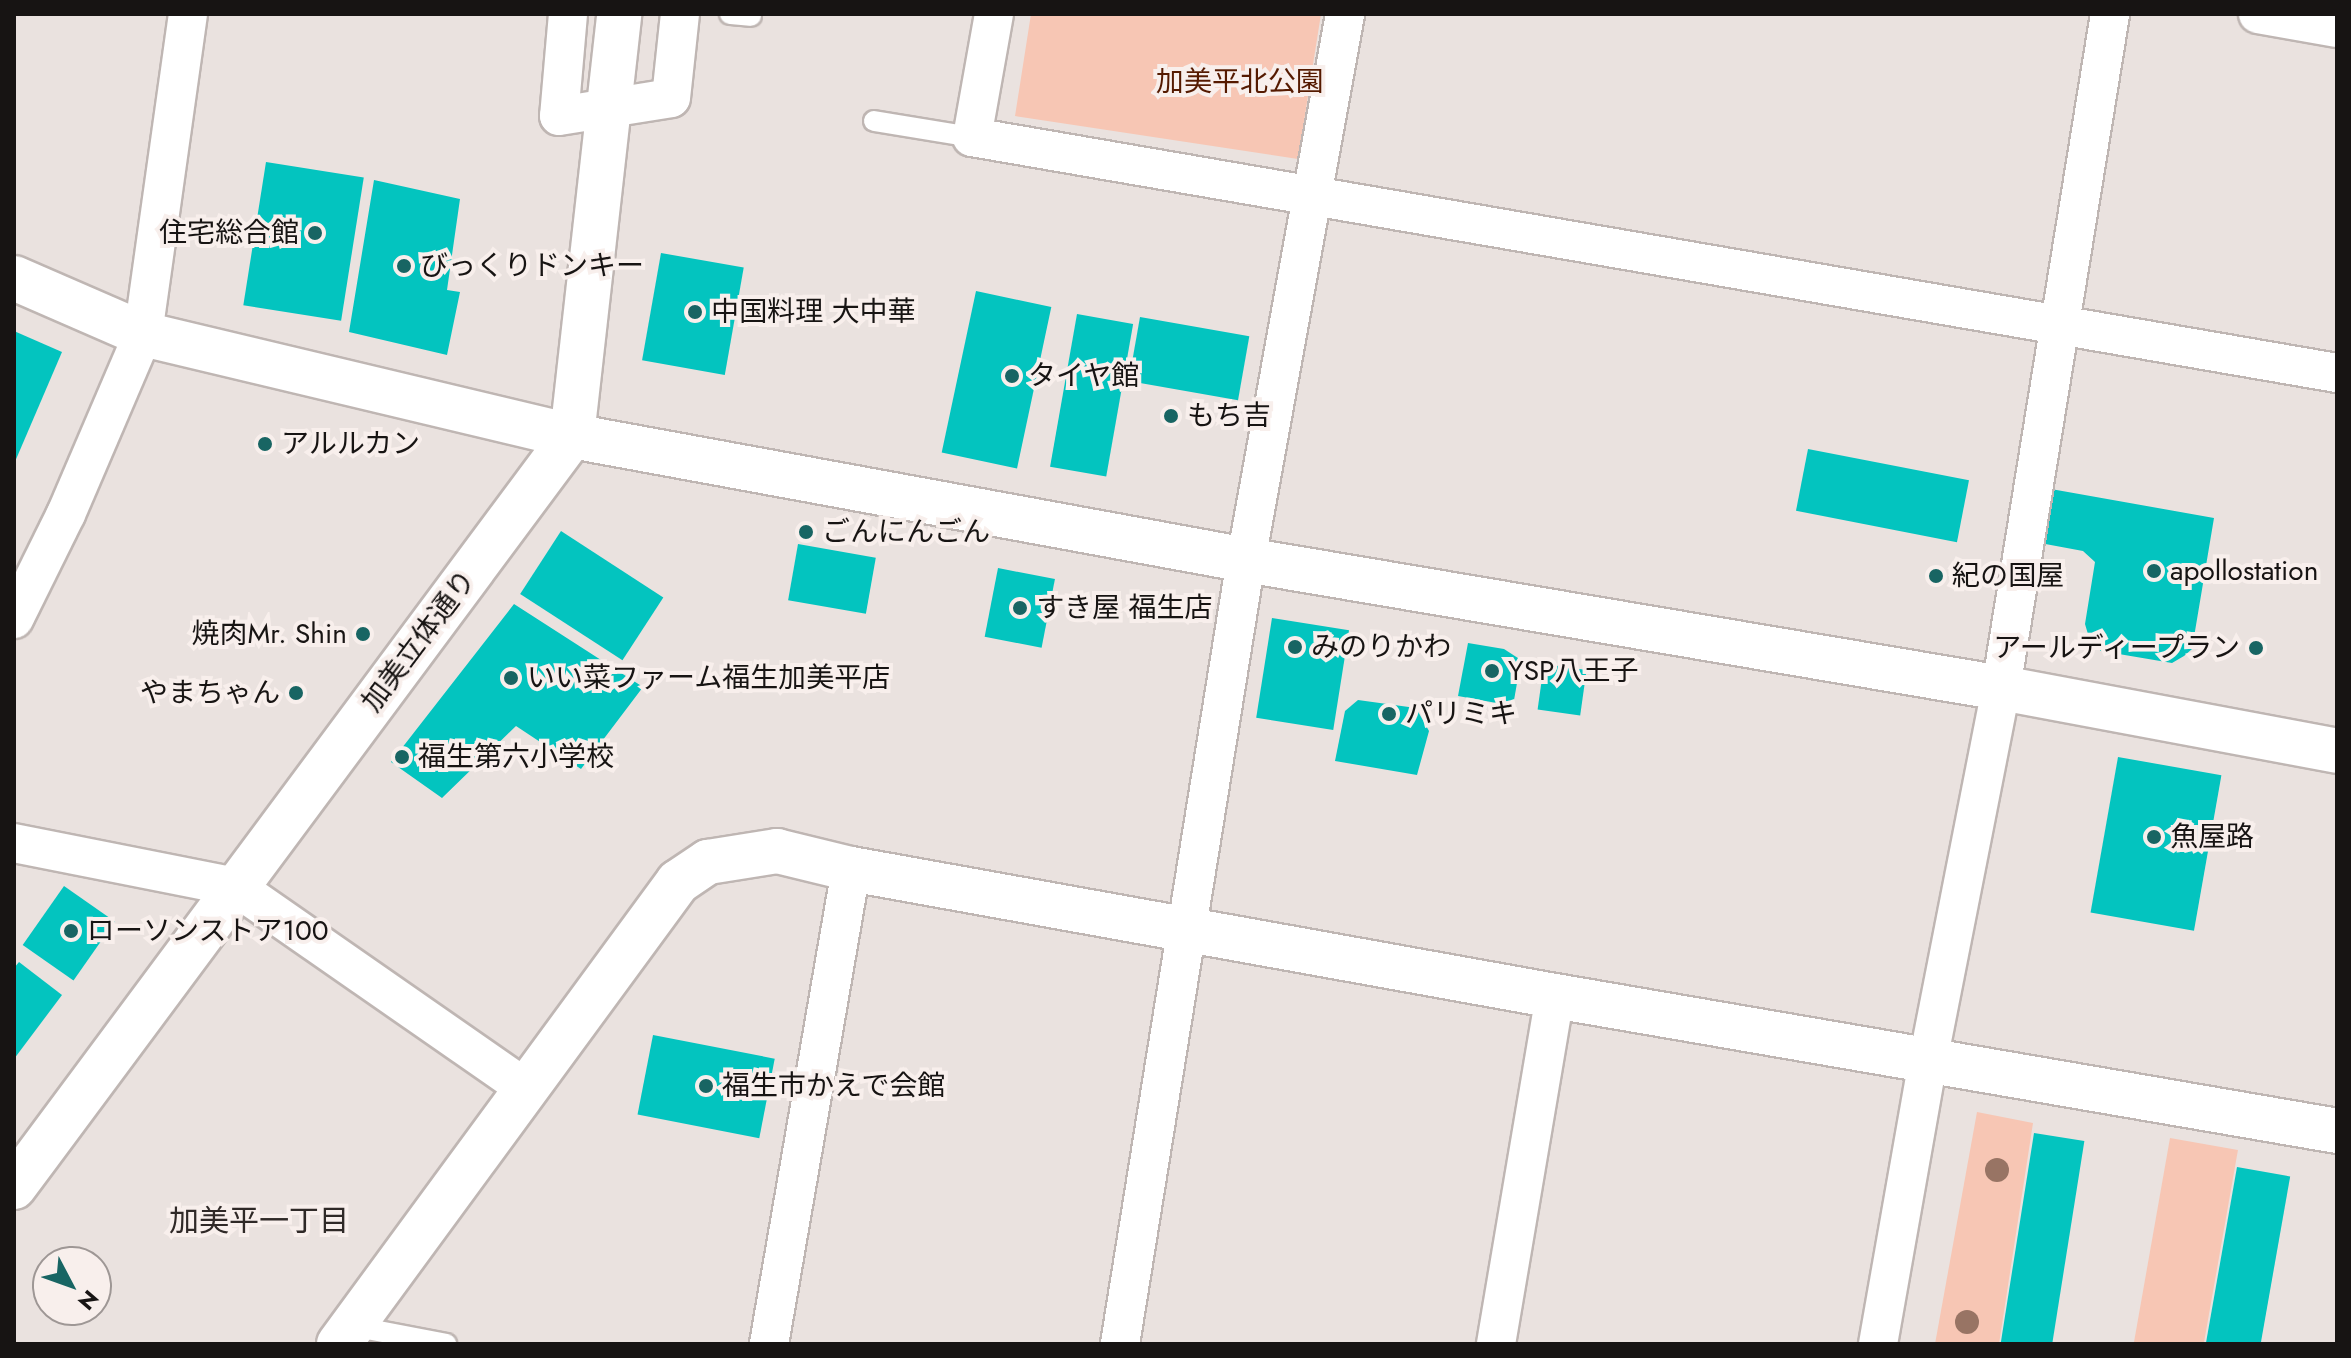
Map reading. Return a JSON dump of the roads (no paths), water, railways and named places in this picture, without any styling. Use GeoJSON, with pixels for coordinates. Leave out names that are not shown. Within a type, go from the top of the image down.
{"type":"FeatureCollection","features":[{"type":"Feature","properties":{"kind":"street"},"geometry":{"type":"LineString","coordinates":[[568,14],[559,116],[671,98],[680,14]]}},
{"type":"Feature","properties":{"kind":"street"},"geometry":{"type":"LineString","coordinates":[[572,436],[619,14]]}},
{"type":"Feature","properties":{"kind":"street"},"geometry":{"type":"LineString","coordinates":[[994,14],[972,137],[2337,373]]}},
{"type":"Feature","properties":{"kind":"street"},"geometry":{"type":"LineString","coordinates":[[1120,1344],[1246,560],[1345,14]]}},
{"type":"Feature","properties":{"kind":"street"},"geometry":{"type":"LineString","coordinates":[[1878,1344],[1928,1061],[2001,688],[2110,14]]}},
{"type":"Feature","properties":{"kind":"street"},"geometry":{"type":"LineString","coordinates":[[2258,14],[2337,28]]}},
{"type":"Feature","properties":{"kind":"street"},"geometry":{"type":"LineString","coordinates":[[18,603],[66,514],[143,334],[179,18]]}},
{"type":"Feature","properties":{"kind":"street"},"geometry":{"type":"LineString","coordinates":[[14,278],[143,334],[572,436],[1246,560],[2001,688],[2337,751]]}},
{"type":"Feature","properties":{"kind":"street","name":"加美立体通り"},"geometry":{"type":"LineString","coordinates":[[14,1187],[572,436]]}},
{"type":"Feature","properties":{"kind":"street"},"geometry":{"type":"LineString","coordinates":[[14,843],[236,887],[525,1088]]}},
{"type":"Feature","properties":{"kind":"street"},"geometry":{"type":"LineString","coordinates":[[346,1335],[678,882],[708,862],[777,851],[851,869],[1555,996],[2337,1131]]}},
{"type":"Feature","properties":{"kind":"street"},"geometry":{"type":"LineString","coordinates":[[769,1344],[851,869]]}},
{"type":"Feature","properties":{"kind":"street"},"geometry":{"type":"LineString","coordinates":[[1496,1344],[1555,996]]}},
{"type":"Feature","properties":{"kind":"lane"},"geometry":{"type":"LineString","coordinates":[[730,14],[751,16]]}},
{"type":"Feature","properties":{"kind":"lane"},"geometry":{"type":"LineString","coordinates":[[874,121],[972,137]]}},
{"type":"Feature","properties":{"kind":"lane"},"geometry":{"type":"LineString","coordinates":[[346,1335],[446,1344]]}},
{"type":"Feature","properties":{"kind":"place","name":"住宅総合館"},"geometry":{"type":"Point","coordinates":[315,233]}},
{"type":"Feature","properties":{"kind":"place","name":"びっくりドンキー"},"geometry":{"type":"Point","coordinates":[404,266]}},
{"type":"Feature","properties":{"kind":"place","name":"中国料理 大中華"},"geometry":{"type":"Point","coordinates":[695,312]}},
{"type":"Feature","properties":{"kind":"place","name":"タイヤ館"},"geometry":{"type":"Point","coordinates":[1012,376]}},
{"type":"Feature","properties":{"kind":"place","name":"もち吉"},"geometry":{"type":"Point","coordinates":[1171,416]}},
{"type":"Feature","properties":{"kind":"place","name":"アルルカン"},"geometry":{"type":"Point","coordinates":[265,444]}},
{"type":"Feature","properties":{"kind":"place","name":"ごんにんごん"},"geometry":{"type":"Point","coordinates":[806,532]}},
{"type":"Feature","properties":{"kind":"place","name":"apollostation"},"geometry":{"type":"Point","coordinates":[2154,571]}},
{"type":"Feature","properties":{"kind":"place","name":"紀の国屋"},"geometry":{"type":"Point","coordinates":[1936,576]}},
{"type":"Feature","properties":{"kind":"place","name":"すき屋 福生店"},"geometry":{"type":"Point","coordinates":[1020,608]}},
{"type":"Feature","properties":{"kind":"place","name":"焼肉Mr. Shin"},"geometry":{"type":"Point","coordinates":[363,634]}},
{"type":"Feature","properties":{"kind":"place","name":"みのりかわ"},"geometry":{"type":"Point","coordinates":[1295,647]}},
{"type":"Feature","properties":{"kind":"place","name":"アールディープラン"},"geometry":{"type":"Point","coordinates":[2256,648]}},
{"type":"Feature","properties":{"kind":"place","name":"YSP八王子"},"geometry":{"type":"Point","coordinates":[1492,671]}},
{"type":"Feature","properties":{"kind":"place","name":"いい菜ファーム福生加美平店"},"geometry":{"type":"Point","coordinates":[511,678]}},
{"type":"Feature","properties":{"kind":"place","name":"やまちゃん"},"geometry":{"type":"Point","coordinates":[296,693]}},
{"type":"Feature","properties":{"kind":"place","name":"パリミキ"},"geometry":{"type":"Point","coordinates":[1389,714]}},
{"type":"Feature","properties":{"kind":"place","name":"福生第六小学校"},"geometry":{"type":"Point","coordinates":[402,757]}},
{"type":"Feature","properties":{"kind":"place","name":"魚屋路"},"geometry":{"type":"Point","coordinates":[2154,837]}},
{"type":"Feature","properties":{"kind":"place","name":"ローソンストア100"},"geometry":{"type":"Point","coordinates":[71,931]}},
{"type":"Feature","properties":{"kind":"place","name":"福生市かえで会館"},"geometry":{"type":"Point","coordinates":[706,1086]}},
{"type":"Feature","properties":{"kind":"district","name":"加美平一丁目"},"geometry":{"type":"Point","coordinates":[259,1221]}},
{"type":"Feature","properties":{"kind":"park label","name":"加美平北公園"},"geometry":{"type":"Point","coordinates":[1240,82]}}]}
